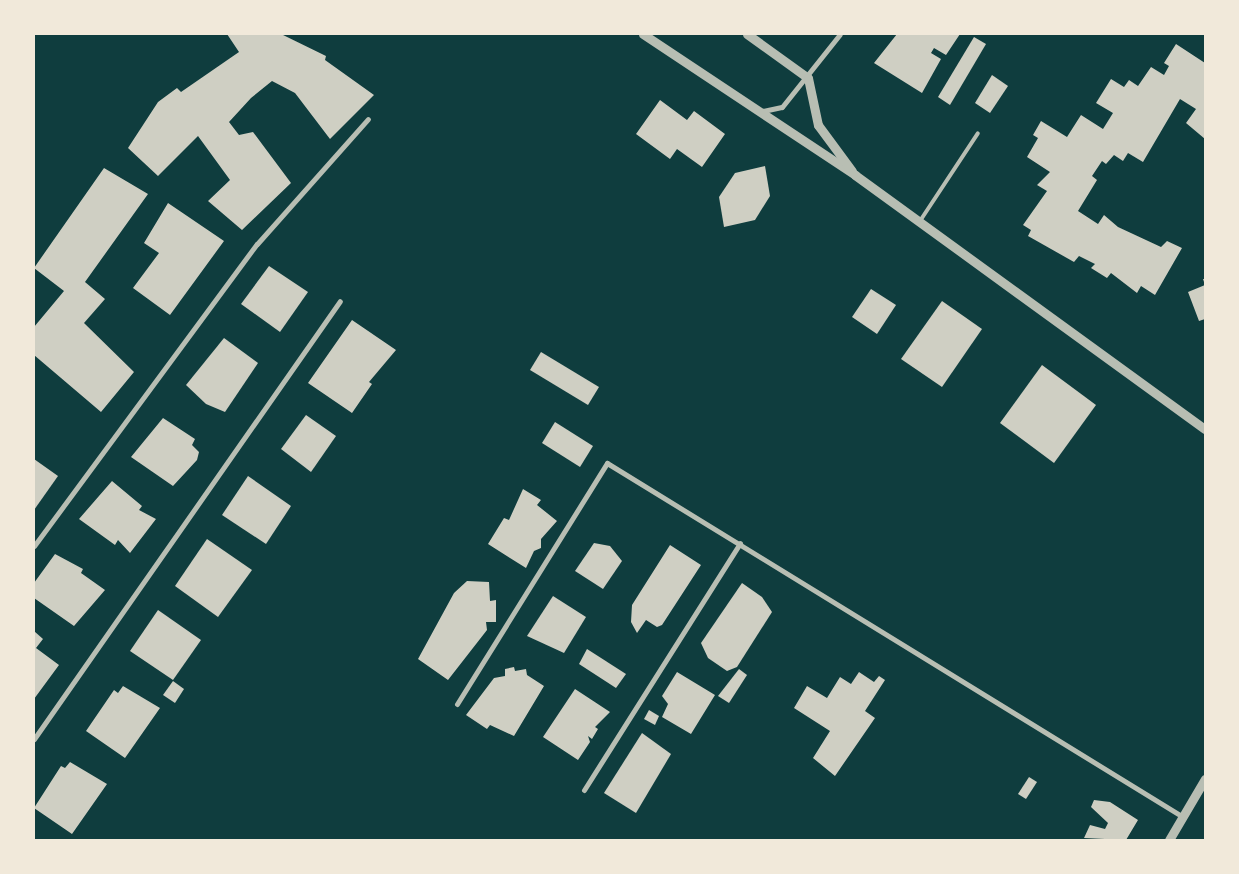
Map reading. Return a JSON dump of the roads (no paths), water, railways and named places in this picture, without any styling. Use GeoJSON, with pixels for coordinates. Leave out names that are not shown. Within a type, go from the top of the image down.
{"type":"FeatureCollection","features":[{"type":"Feature","properties":{"kind":"street"},"geometry":{"type":"LineString","coordinates":[[643,34],[752,111],[855,175],[1205,429]]}},
{"type":"Feature","properties":{"kind":"street"},"geometry":{"type":"LineString","coordinates":[[747,34],[808,78],[818,125],[855,175]]}},
{"type":"Feature","properties":{"kind":"street"},"geometry":{"type":"LineString","coordinates":[[752,111],[782,107],[808,78],[840,34]]}},
{"type":"Feature","properties":{"kind":"street"},"geometry":{"type":"LineString","coordinates":[[34,546],[257,244],[368,120]]}},
{"type":"Feature","properties":{"kind":"street"},"geometry":{"type":"LineString","coordinates":[[34,739],[340,301]]}},
{"type":"Feature","properties":{"kind":"street"},"geometry":{"type":"LineString","coordinates":[[457,704],[607,464],[740,543],[1183,817]]}},
{"type":"Feature","properties":{"kind":"street"},"geometry":{"type":"LineString","coordinates":[[584,790],[740,543]]}},
{"type":"Feature","properties":{"kind":"street"},"geometry":{"type":"LineString","coordinates":[[1169,840],[1205,779]]}},
{"type":"Feature","properties":{"kind":"lane"},"geometry":{"type":"LineString","coordinates":[[919,222],[978,133]]}}]}
